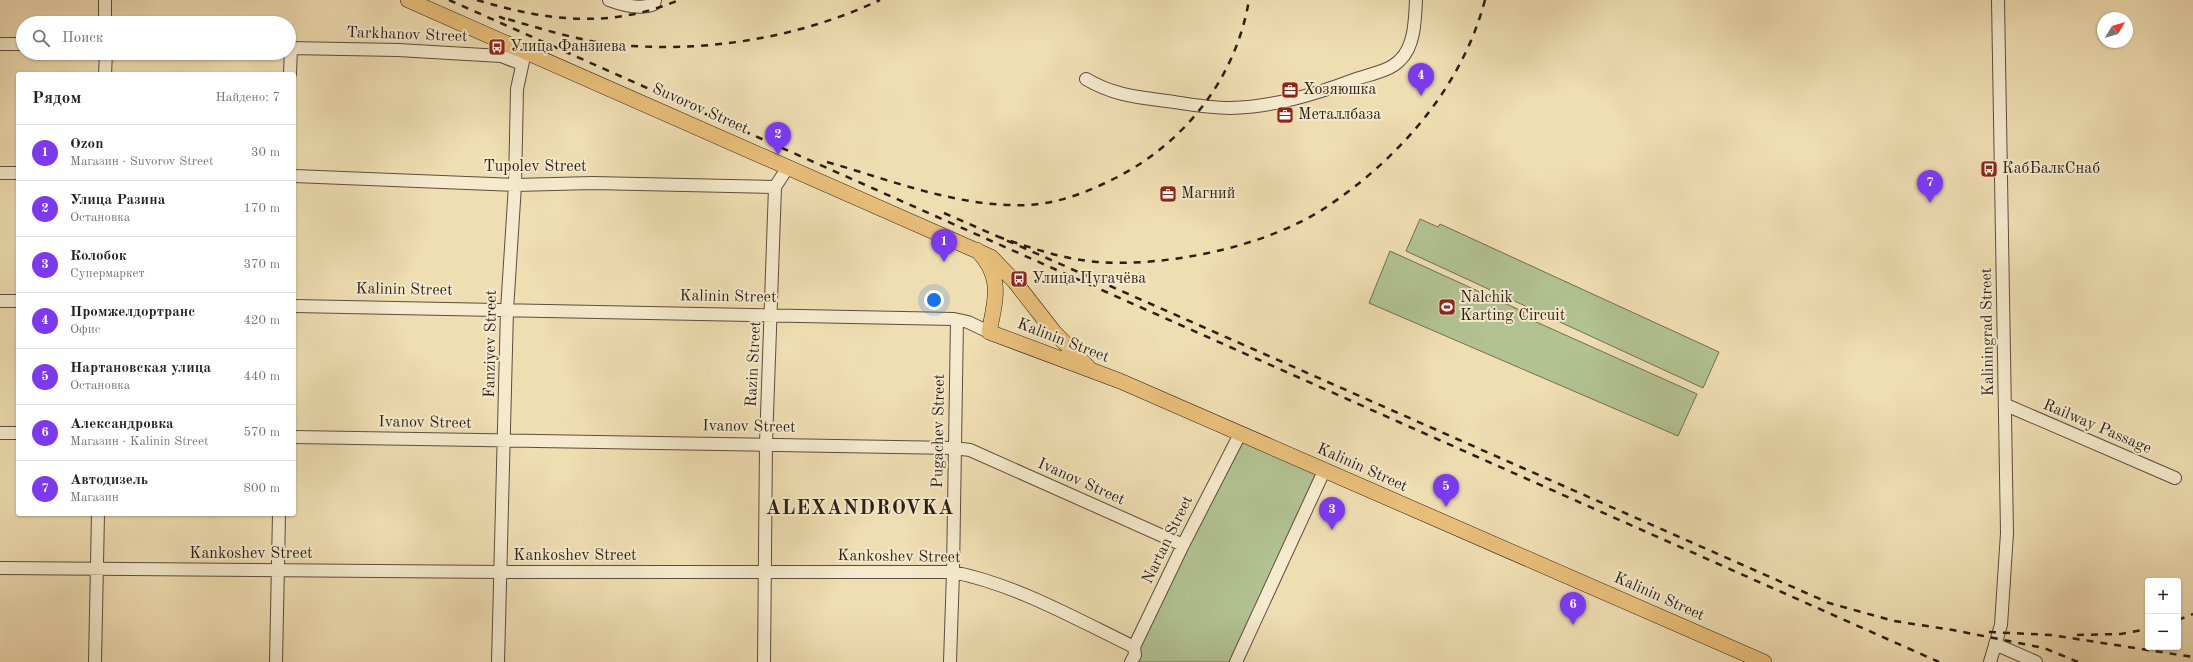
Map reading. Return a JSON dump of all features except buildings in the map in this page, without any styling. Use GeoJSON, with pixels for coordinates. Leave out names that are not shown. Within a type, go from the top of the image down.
{"type":"FeatureCollection","features":[{"type":"Feature","properties":{"kind":"main road","name":"Suvorov Street"},"geometry":{"type":"LineString","coordinates":[[408,0],[524,58],[788,167],[977,250],[997,262],[1054,332],[1091,371]]}},
{"type":"Feature","properties":{"kind":"main road"},"geometry":{"type":"LineString","coordinates":[[977,250],[986,260],[996,283],[997,295],[989,332]]}},
{"type":"Feature","properties":{"kind":"main road","name":"Kalinin Street"},"geometry":{"type":"LineString","coordinates":[[989,332],[1120,381],[1764,662]]}},
{"type":"Feature","properties":{"kind":"street"},"geometry":{"type":"LineString","coordinates":[[105,0],[105,16]]}},
{"type":"Feature","properties":{"kind":"street"},"geometry":{"type":"LineString","coordinates":[[609,0],[640,6],[654,4],[655,0]]}},
{"type":"Feature","properties":{"kind":"street"},"geometry":{"type":"LineString","coordinates":[[1086,79],[1102,88],[1121,95],[1229,108],[1284,101],[1322,92],[1396,64],[1405,55],[1409,47],[1415,22],[1416,0]]}},
{"type":"Feature","properties":{"kind":"street","name":"Kaliningrad Street"},"geometry":{"type":"LineString","coordinates":[[1990,662],[2001,625],[2005,582],[2006,405],[1998,0]]}},
{"type":"Feature","properties":{"kind":"street"},"geometry":{"type":"LineString","coordinates":[[0,44],[16,44]]}},
{"type":"Feature","properties":{"kind":"street","name":"Tarkhanov Street"},"geometry":{"type":"LineString","coordinates":[[296,48],[398,50],[524,58]]}},
{"type":"Feature","properties":{"kind":"street","name":"Fanziyev Street"},"geometry":{"type":"LineString","coordinates":[[498,662],[502,572],[507,310],[516,185],[517,89],[524,58]]}},
{"type":"Feature","properties":{"kind":"street"},"geometry":{"type":"LineString","coordinates":[[106,60],[106,72]]}},
{"type":"Feature","properties":{"kind":"street"},"geometry":{"type":"LineString","coordinates":[[290,60],[290,72]]}},
{"type":"Feature","properties":{"kind":"street"},"geometry":{"type":"LineString","coordinates":[[775,187],[788,167]]}},
{"type":"Feature","properties":{"kind":"street"},"geometry":{"type":"LineString","coordinates":[[0,173],[16,173]]}},
{"type":"Feature","properties":{"kind":"street","name":"Tupolev Street"},"geometry":{"type":"LineString","coordinates":[[296,176],[516,185],[593,183],[775,187]]}},
{"type":"Feature","properties":{"kind":"street","name":"Razin Street"},"geometry":{"type":"LineString","coordinates":[[764,662],[766,443],[772,315],[775,187]]}},
{"type":"Feature","properties":{"kind":"street"},"geometry":{"type":"LineString","coordinates":[[0,301],[16,301]]}},
{"type":"Feature","properties":{"kind":"street","name":"Kalinin Street"},"geometry":{"type":"LineString","coordinates":[[296,306],[957,320],[989,332]]}},
{"type":"Feature","properties":{"kind":"street","name":"Pugachev Street"},"geometry":{"type":"LineString","coordinates":[[950,662],[957,320]]}},
{"type":"Feature","properties":{"kind":"street","name":"Railway Passage"},"geometry":{"type":"LineString","coordinates":[[2006,405],[2175,478]]}},
{"type":"Feature","properties":{"kind":"street"},"geometry":{"type":"LineString","coordinates":[[0,433],[16,433]]}},
{"type":"Feature","properties":{"kind":"street","name":"Nartan Street"},"geometry":{"type":"LineString","coordinates":[[1132,662],[1134,647],[1183,545],[1240,434]]}},
{"type":"Feature","properties":{"kind":"street","name":"Ivanov Street"},"geometry":{"type":"LineString","coordinates":[[296,437],[766,443],[954,448],[970,450],[1183,545]]}},
{"type":"Feature","properties":{"kind":"street"},"geometry":{"type":"LineString","coordinates":[[1236,662],[1267,599],[1324,471]]}},
{"type":"Feature","properties":{"kind":"street"},"geometry":{"type":"LineString","coordinates":[[95,662],[98,516]]}},
{"type":"Feature","properties":{"kind":"street"},"geometry":{"type":"LineString","coordinates":[[276,662],[279,516]]}},
{"type":"Feature","properties":{"kind":"street","name":"Kankoshev Street"},"geometry":{"type":"LineString","coordinates":[[0,568],[502,572],[953,572],[974,576],[1023,594],[1134,647]]}},
{"type":"Feature","properties":{"kind":"street"},"geometry":{"type":"LineString","coordinates":[[1995,644],[2036,662]]}},
{"type":"Feature","properties":{"kind":"green space"},"geometry":{"type":"Polygon","coordinates":[[[1420,219],[1438,227],[1440,224],[1719,352],[1703,388],[1406,251],[1420,219]]]}},
{"type":"Feature","properties":{"kind":"green space"},"geometry":{"type":"Polygon","coordinates":[[[1390,251],[1524,312],[1523,316],[1697,394],[1678,436],[1369,303],[1390,251]]]}},
{"type":"Feature","properties":{"kind":"green space"},"geometry":{"type":"Polygon","coordinates":[[[1240,434],[1324,471],[1236,662],[1131,662],[1240,434]]]}},
{"type":"Feature","properties":{"kind":"railway"},"geometry":{"type":"LineString","coordinates":[[449,0],[1939,662]]}},
{"type":"Feature","properties":{"kind":"railway"},"geometry":{"type":"LineString","coordinates":[[477,0],[528,13],[578,19],[628,15],[653,9],[679,0]]}},
{"type":"Feature","properties":{"kind":"railway"},"geometry":{"type":"LineString","coordinates":[[505,19],[500,17],[596,42],[644,47],[678,47],[713,45],[782,34],[815,25],[880,0]]}},
{"type":"Feature","properties":{"kind":"railway"},"geometry":{"type":"LineString","coordinates":[[827,162],[940,195],[986,203],[1034,205],[1081,193],[1131,170],[1156,153],[1179,133],[1217,86],[1231,59],[1242,30],[1249,0]]}},
{"type":"Feature","properties":{"kind":"railway"},"geometry":{"type":"LineString","coordinates":[[1485,0],[1475,32],[1461,62],[1444,91],[1424,118],[1402,144],[1352,189],[1325,208],[1301,222],[1274,234],[1215,252],[1154,261],[1125,263],[1084,261],[1059,256],[999,237],[1829,603],[1894,621],[1953,630],[2044,648],[2078,662]]}},
{"type":"Feature","properties":{"kind":"railway"},"geometry":{"type":"LineString","coordinates":[[944,213],[999,237]]}},
{"type":"Feature","properties":{"kind":"railway"},"geometry":{"type":"LineString","coordinates":[[2181,619],[2193,614]]}},
{"type":"Feature","properties":{"kind":"railway"},"geometry":{"type":"LineString","coordinates":[[2077,635],[2121,634],[2145,630]]}},
{"type":"Feature","properties":{"kind":"railway"},"geometry":{"type":"LineString","coordinates":[[1989,632],[2051,635],[2193,657]]}},
{"type":"Feature","properties":{"kind":"place","name":"Улица Фанзиева"},"geometry":{"type":"Point","coordinates":[497,47]}},
{"type":"Feature","properties":{"kind":"place","name":"Хозяюшка"},"geometry":{"type":"Point","coordinates":[1290,90]}},
{"type":"Feature","properties":{"kind":"place","name":"Промжелдортранс"},"geometry":{"type":"Point","coordinates":[1421,96]}},
{"type":"Feature","properties":{"kind":"place","name":"Металлбаза"},"geometry":{"type":"Point","coordinates":[1285,115]}},
{"type":"Feature","properties":{"kind":"place","name":"Улица Разина"},"geometry":{"type":"Point","coordinates":[778,155]}},
{"type":"Feature","properties":{"kind":"place","name":"КабБалкСнаб"},"geometry":{"type":"Point","coordinates":[1989,169]}},
{"type":"Feature","properties":{"kind":"place","name":"Магний"},"geometry":{"type":"Point","coordinates":[1168,194]}},
{"type":"Feature","properties":{"kind":"place","name":"Автодизель"},"geometry":{"type":"Point","coordinates":[1930,203]}},
{"type":"Feature","properties":{"kind":"place","name":"Ozon"},"geometry":{"type":"Point","coordinates":[944,262]}},
{"type":"Feature","properties":{"kind":"place","name":"Улица Пугачёва"},"geometry":{"type":"Point","coordinates":[1019,279]}},
{"type":"Feature","properties":{"kind":"place","name":"Nalchik Karting Circuit"},"geometry":{"type":"Point","coordinates":[1447,307]}},
{"type":"Feature","properties":{"kind":"place","name":"Нартановская улица"},"geometry":{"type":"Point","coordinates":[1446,507]}},
{"type":"Feature","properties":{"kind":"place","name":"Колобок"},"geometry":{"type":"Point","coordinates":[1332,530]}},
{"type":"Feature","properties":{"kind":"place","name":"Александровка"},"geometry":{"type":"Point","coordinates":[1573,625]}},
{"type":"Feature","properties":{"kind":"district","name":"ALEXANDROVKA"},"geometry":{"type":"Point","coordinates":[860,509]}}]}
